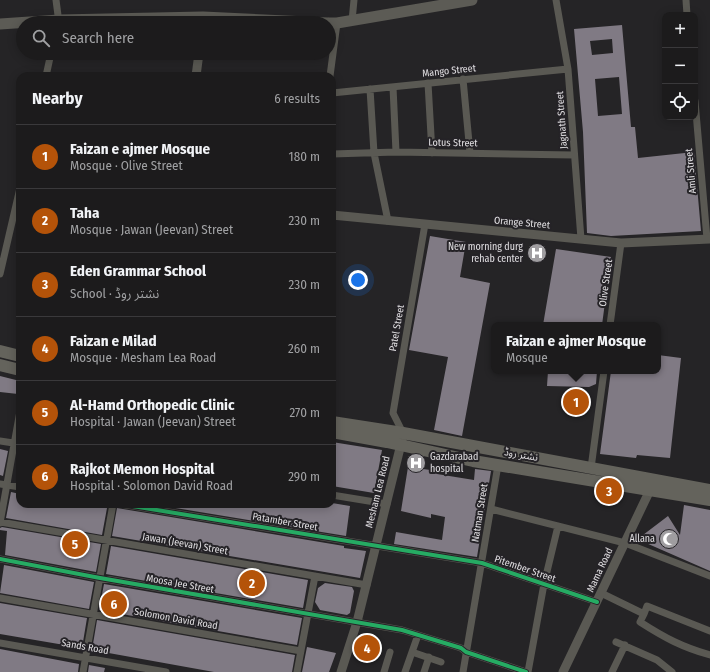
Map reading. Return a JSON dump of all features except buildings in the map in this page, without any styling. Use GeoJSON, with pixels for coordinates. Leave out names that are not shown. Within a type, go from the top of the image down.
{"type":"FeatureCollection","features":[{"type":"Feature","properties":{"kind":"main road"},"geometry":{"type":"LineString","coordinates":[[336,23],[472,0]]}},
{"type":"Feature","properties":{"kind":"main road"},"geometry":{"type":"LineString","coordinates":[[0,24],[16,23]]}},
{"type":"Feature","properties":{"kind":"main road"},"geometry":{"type":"LineString","coordinates":[[0,351],[16,355]]}},
{"type":"Feature","properties":{"kind":"main road"},"geometry":{"type":"LineString","coordinates":[[0,365],[16,369]]}},
{"type":"Feature","properties":{"kind":"main road","name":"نشتر روڈ"},"geometry":{"type":"LineString","coordinates":[[336,423],[403,433],[710,490]]}},
{"type":"Feature","properties":{"kind":"main road","name":"نشتر روڈ"},"geometry":{"type":"LineString","coordinates":[[336,433],[498,465],[710,500]]}},
{"type":"Feature","properties":{"kind":"street"},"geometry":{"type":"LineString","coordinates":[[56,0],[58,16]]}},
{"type":"Feature","properties":{"kind":"street"},"geometry":{"type":"LineString","coordinates":[[352,21],[354,0]]}},
{"type":"Feature","properties":{"kind":"street","name":"Jagnath Street"},"geometry":{"type":"LineString","coordinates":[[556,0],[568,68],[581,240]]}},
{"type":"Feature","properties":{"kind":"street"},"geometry":{"type":"LineString","coordinates":[[686,0],[688,12]]}},
{"type":"Feature","properties":{"kind":"street"},"geometry":{"type":"LineString","coordinates":[[47,72],[50,60]]}},
{"type":"Feature","properties":{"kind":"street"},"geometry":{"type":"LineString","coordinates":[[197,72],[198,60]]}},
{"type":"Feature","properties":{"kind":"street"},"geometry":{"type":"LineString","coordinates":[[330,60],[330,72]]}},
{"type":"Feature","properties":{"kind":"street","name":"Mango Street"},"geometry":{"type":"LineString","coordinates":[[336,93],[568,68]]}},
{"type":"Feature","properties":{"kind":"street"},"geometry":{"type":"LineString","coordinates":[[463,79],[470,153]]}},
{"type":"Feature","properties":{"kind":"street"},"geometry":{"type":"LineString","coordinates":[[428,83],[432,153]]}},
{"type":"Feature","properties":{"kind":"street"},"geometry":{"type":"LineString","coordinates":[[393,87],[396,152]]}},
{"type":"Feature","properties":{"kind":"street"},"geometry":{"type":"LineString","coordinates":[[370,89],[374,153],[388,220]]}},
{"type":"Feature","properties":{"kind":"street","name":"Amli Street"},"geometry":{"type":"LineString","coordinates":[[697,120],[709,239]]}},
{"type":"Feature","properties":{"kind":"street","name":"Lotus Street"},"geometry":{"type":"LineString","coordinates":[[336,154],[396,152],[574,155]]}},
{"type":"Feature","properties":{"kind":"street"},"geometry":{"type":"LineString","coordinates":[[0,274],[16,205]]}},
{"type":"Feature","properties":{"kind":"street","name":"Orange Street"},"geometry":{"type":"LineString","coordinates":[[336,215],[621,243],[709,239]]}},
{"type":"Feature","properties":{"kind":"street","name":"Patel Street"},"geometry":{"type":"LineString","coordinates":[[403,433],[393,413],[425,224]]}},
{"type":"Feature","properties":{"kind":"street","name":"Olive Street"},"geometry":{"type":"LineString","coordinates":[[610,322],[621,243]]}},
{"type":"Feature","properties":{"kind":"street"},"geometry":{"type":"LineString","coordinates":[[591,468],[604,374]]}},
{"type":"Feature","properties":{"kind":"street","name":"Mesham Lea Road"},"geometry":{"type":"LineString","coordinates":[[341,672],[367,585],[403,433]]}},
{"type":"Feature","properties":{"kind":"street"},"geometry":{"type":"LineString","coordinates":[[0,441],[16,444]]}},
{"type":"Feature","properties":{"kind":"street"},"geometry":{"type":"LineString","coordinates":[[0,522],[3,484],[16,447]]}},
{"type":"Feature","properties":{"kind":"street","name":"Natman Street"},"geometry":{"type":"LineString","coordinates":[[463,672],[498,465]]}},
{"type":"Feature","properties":{"kind":"street"},"geometry":{"type":"LineString","coordinates":[[3,484],[16,486]]}},
{"type":"Feature","properties":{"kind":"street","name":"Mama Road"},"geometry":{"type":"LineString","coordinates":[[563,672],[650,490]]}},
{"type":"Feature","properties":{"kind":"street"},"geometry":{"type":"LineString","coordinates":[[336,496],[387,504]]}},
{"type":"Feature","properties":{"kind":"street"},"geometry":{"type":"LineString","coordinates":[[84,672],[112,508]]}},
{"type":"Feature","properties":{"kind":"street","name":"Patamber Street"},"geometry":{"type":"LineString","coordinates":[[144,508],[376,547]]}},
{"type":"Feature","properties":{"kind":"street","name":"Mama Road"},"geometry":{"type":"LineString","coordinates":[[491,509],[625,542],[710,576]]}},
{"type":"Feature","properties":{"kind":"street","name":"Jawan (Jeevan) Street"},"geometry":{"type":"LineString","coordinates":[[0,522],[367,585]]}},
{"type":"Feature","properties":{"kind":"street"},"geometry":{"type":"LineString","coordinates":[[527,672],[544,584],[558,526]]}},
{"type":"Feature","properties":{"kind":"street","name":"Pitember Street"},"geometry":{"type":"LineString","coordinates":[[376,547],[482,563],[597,602]]}},
{"type":"Feature","properties":{"kind":"street","name":"Moosa Jee Street"},"geometry":{"type":"LineString","coordinates":[[0,559],[100,578],[402,630],[461,648],[466,652],[527,672]]}},
{"type":"Feature","properties":{"kind":"street"},"geometry":{"type":"LineString","coordinates":[[297,672],[315,576]]}},
{"type":"Feature","properties":{"kind":"street"},"geometry":{"type":"LineString","coordinates":[[601,593],[644,614]]}},
{"type":"Feature","properties":{"kind":"street","name":"Solomon David Road"},"geometry":{"type":"LineString","coordinates":[[0,598],[301,652]]}},
{"type":"Feature","properties":{"kind":"street"},"geometry":{"type":"LineString","coordinates":[[710,631],[647,606],[640,622],[682,647],[710,655]]}},
{"type":"Feature","properties":{"kind":"street"},"geometry":{"type":"LineString","coordinates":[[405,672],[418,635]]}},
{"type":"Feature","properties":{"kind":"street","name":"Sands Road"},"geometry":{"type":"LineString","coordinates":[[0,642],[166,672]]}},
{"type":"Feature","properties":{"kind":"street"},"geometry":{"type":"LineString","coordinates":[[616,642],[657,660],[672,672]]}},
{"type":"Feature","properties":{"kind":"street"},"geometry":{"type":"LineString","coordinates":[[612,672],[625,645]]}},
{"type":"Feature","properties":{"kind":"street"},"geometry":{"type":"LineString","coordinates":[[384,672],[390,652]]}},
{"type":"Feature","properties":{"kind":"street"},"geometry":{"type":"LineString","coordinates":[[412,652],[441,662]]}},
{"type":"Feature","properties":{"kind":"street"},"geometry":{"type":"LineString","coordinates":[[424,672],[429,657]]}},
{"type":"Feature","properties":{"kind":"cycle path"},"geometry":{"type":"LineString","coordinates":[[145,508],[482,563],[597,602]]}},
{"type":"Feature","properties":{"kind":"cycle path"},"geometry":{"type":"LineString","coordinates":[[0,559],[100,578],[402,630],[461,648],[466,652],[526,672]]}},
{"type":"Feature","properties":{"kind":"place","name":"New morning durg rehab center"},"geometry":{"type":"Point","coordinates":[537,253]}},
{"type":"Feature","properties":{"kind":"place","name":"Faizan e ajmer Mosque"},"geometry":{"type":"Point","coordinates":[576,402]}},
{"type":"Feature","properties":{"kind":"place","name":"Gazdarabad hospital"},"geometry":{"type":"Point","coordinates":[416,463]}},
{"type":"Feature","properties":{"kind":"place","name":"Eden Grammar School"},"geometry":{"type":"Point","coordinates":[609,491]}},
{"type":"Feature","properties":{"kind":"place","name":"Allana"},"geometry":{"type":"Point","coordinates":[669,539]}},
{"type":"Feature","properties":{"kind":"place","name":"Al-Hamd Orthopedic Clinic"},"geometry":{"type":"Point","coordinates":[75,544]}},
{"type":"Feature","properties":{"kind":"place","name":"Taha"},"geometry":{"type":"Point","coordinates":[252,583]}},
{"type":"Feature","properties":{"kind":"place","name":"Rajkot Memon Hospital"},"geometry":{"type":"Point","coordinates":[114,604]}},
{"type":"Feature","properties":{"kind":"place","name":"Faizan e Milad"},"geometry":{"type":"Point","coordinates":[367,648]}}]}
